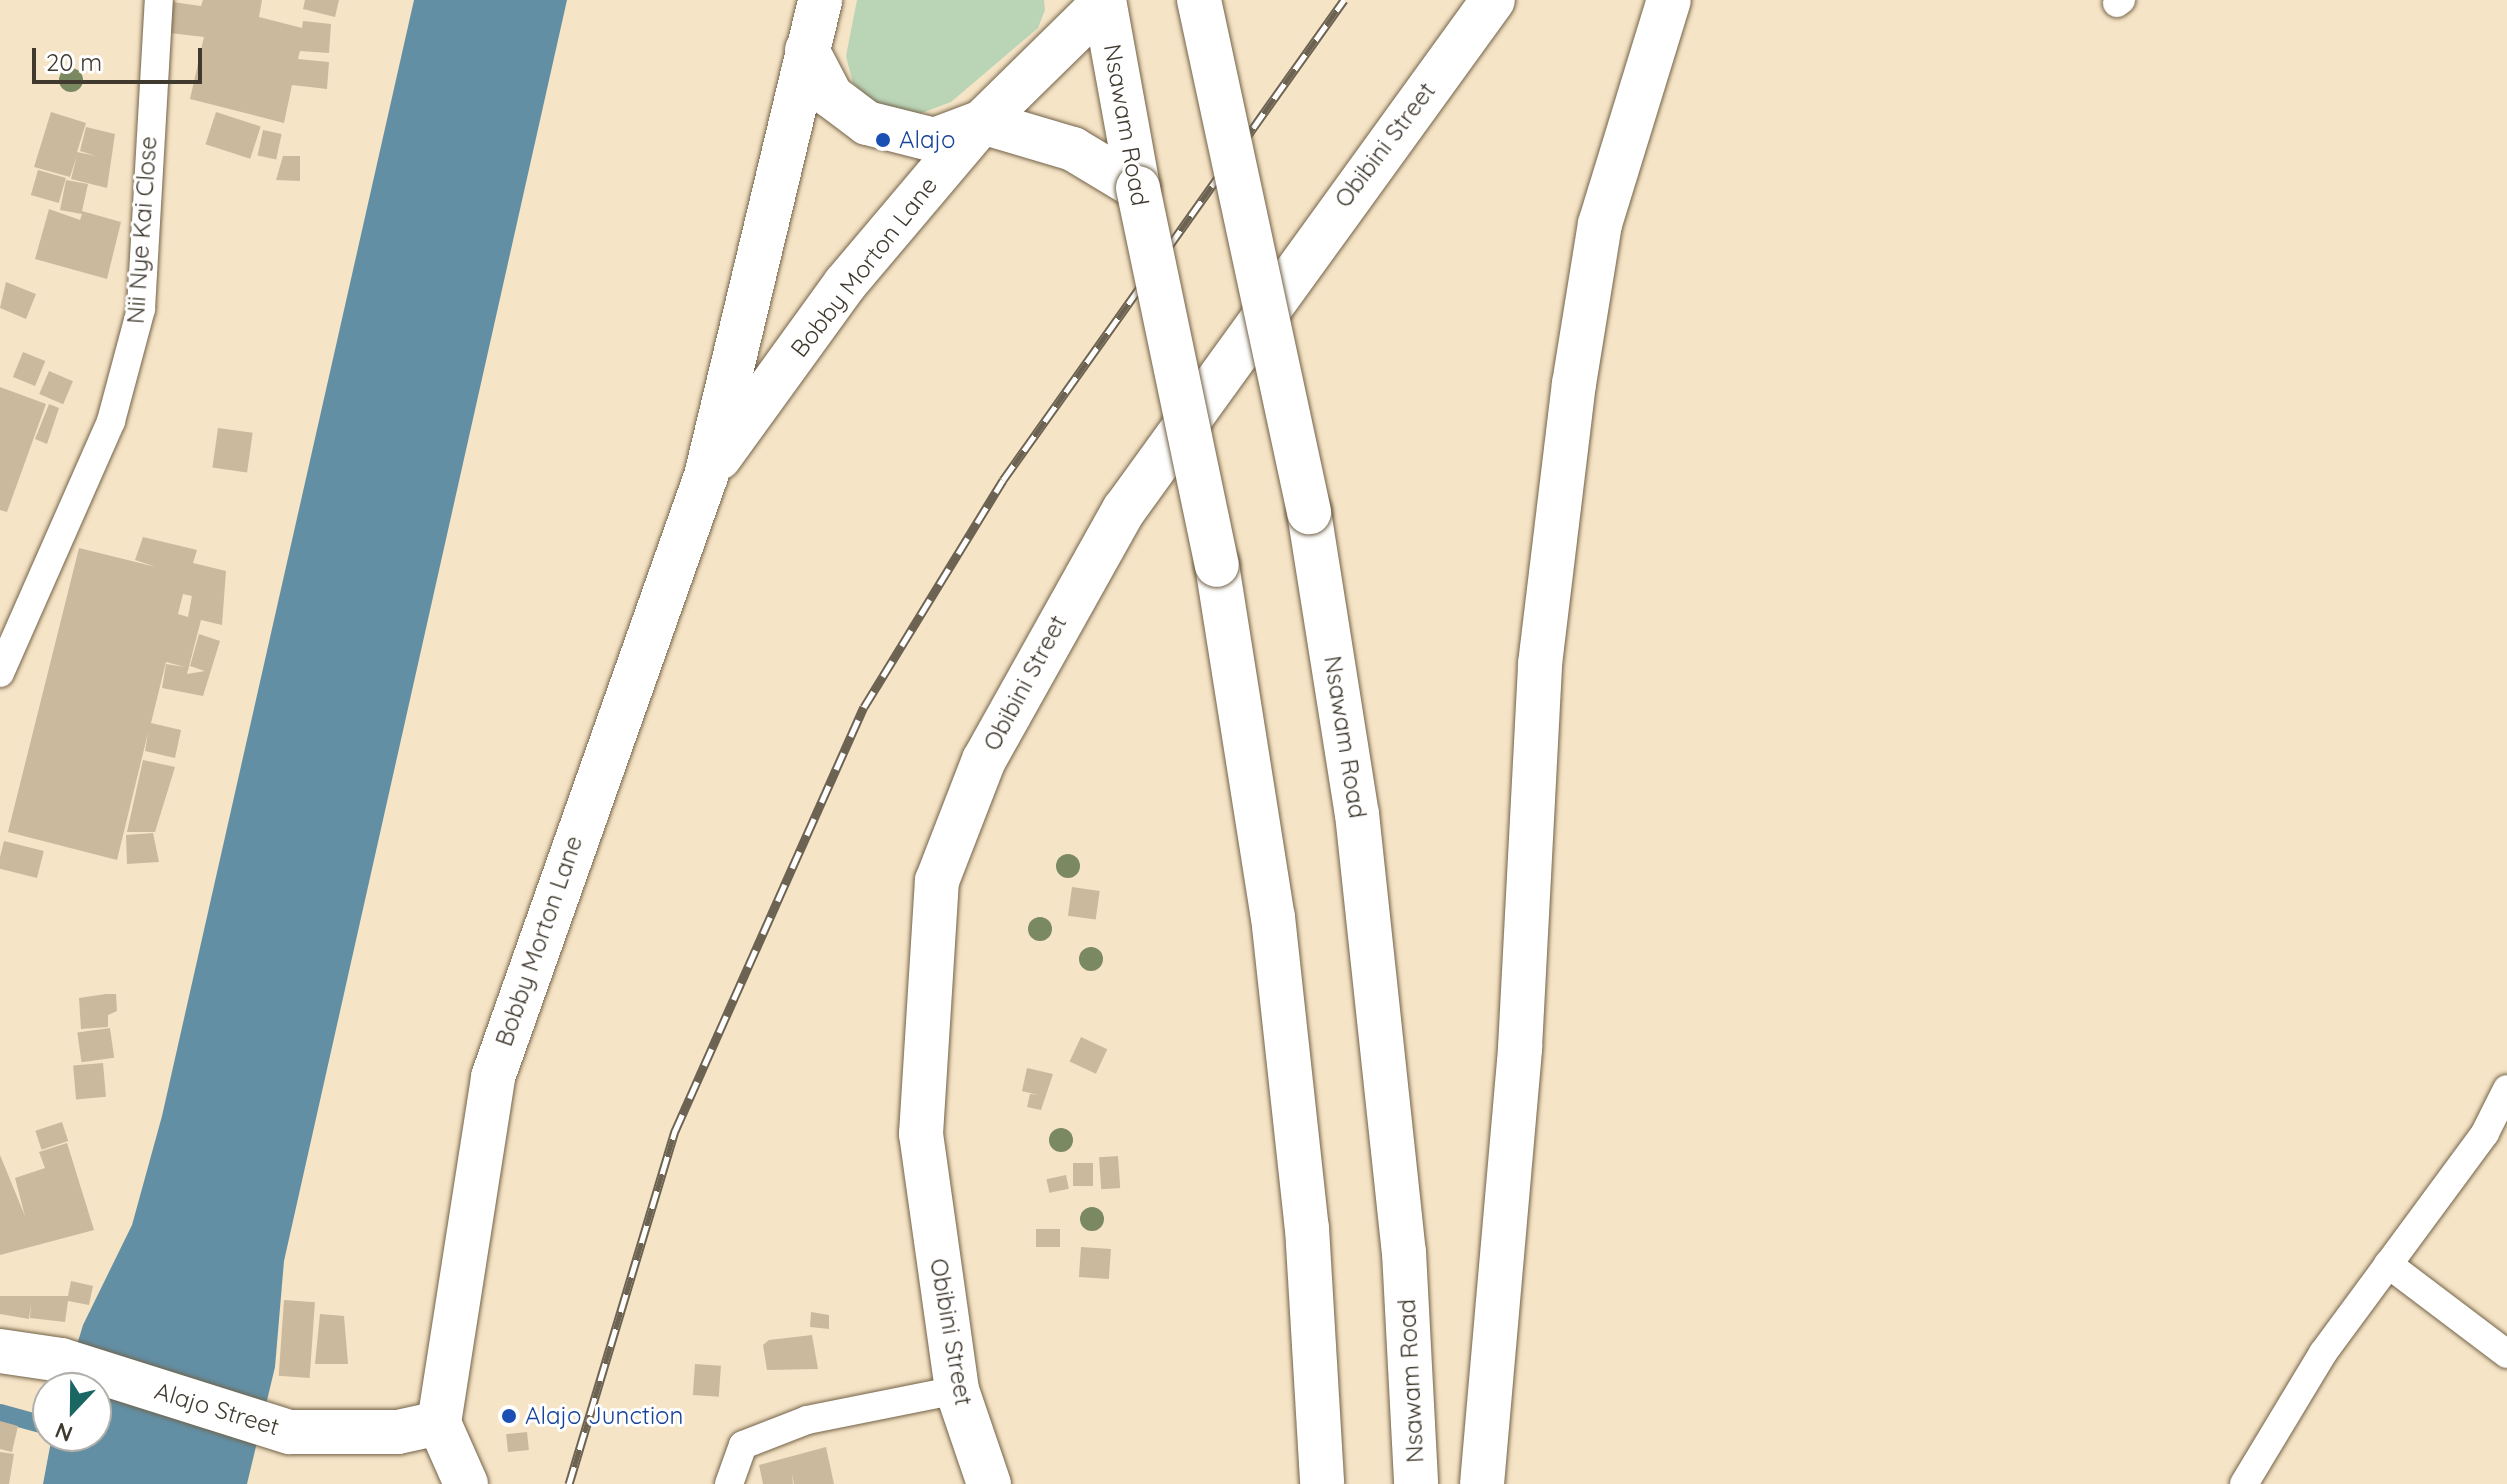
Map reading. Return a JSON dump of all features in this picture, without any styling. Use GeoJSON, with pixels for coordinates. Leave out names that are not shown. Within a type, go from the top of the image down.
{"type":"FeatureCollection","features":[{"type":"Feature","properties":{"kind":"main road","name":"Bobby Morton Lane"},"geometry":{"type":"LineString","coordinates":[[439,1423],[493,1077],[706,476],[820,0]]}},
{"type":"Feature","properties":{"kind":"main road","name":"Nsawam Road"},"geometry":{"type":"LineString","coordinates":[[1199,0],[1309,512],[1359,830],[1404,1252],[1416,1484]]}},
{"type":"Feature","properties":{"kind":"main road","name":"Obibini Street"},"geometry":{"type":"LineString","coordinates":[[989,1484],[957,1390],[921,1134],[929,945],[942,867],[990,747],[1124,510],[1493,0]]}},
{"type":"Feature","properties":{"kind":"main road"},"geometry":{"type":"LineString","coordinates":[[1482,1484],[1520,1048],[1540,664],[1574,384],[1600,224],[1669,0]]}},
{"type":"Feature","properties":{"kind":"main road","name":"Bobby Morton Lane"},"geometry":{"type":"LineString","coordinates":[[706,476],[845,284],[982,122],[1106,10]]}},
{"type":"Feature","properties":{"kind":"main road","name":"Nsawam Road"},"geometry":{"type":"LineString","coordinates":[[1106,10],[1138,188],[1217,565],[1273,917],[1307,1228],[1322,1484]]}},
{"type":"Feature","properties":{"kind":"main road"},"geometry":{"type":"LineString","coordinates":[[807,50],[831,96],[867,123],[934,140],[982,122],[1073,149],[1138,188]]}},
{"type":"Feature","properties":{"kind":"main road","name":"Alajo Street"},"geometry":{"type":"LineString","coordinates":[[0,1351],[61,1360],[290,1432],[398,1432],[439,1423]]}},
{"type":"Feature","properties":{"kind":"main road"},"geometry":{"type":"LineString","coordinates":[[439,1423],[465,1484]]}},
{"type":"Feature","properties":{"kind":"lane","name":"Nii Nye Kai Close"},"geometry":{"type":"LineString","coordinates":[[0,673],[111,421],[141,309],[159,0]]}},
{"type":"Feature","properties":{"kind":"lane"},"geometry":{"type":"LineString","coordinates":[[2244,1484],[2323,1353],[2485,1133],[2507,1089]]}},
{"type":"Feature","properties":{"kind":"lane"},"geometry":{"type":"LineString","coordinates":[[2388,1264],[2507,1354]]}},
{"type":"Feature","properties":{"kind":"lane"},"geometry":{"type":"LineString","coordinates":[[729,1484],[743,1445],[807,1420],[957,1390]]}},
{"type":"Feature","properties":{"kind":"green space"},"geometry":{"type":"Polygon","coordinates":[[[857,0],[1044,0],[1045,10],[1038,28],[951,102],[911,117],[888,114],[853,83],[846,56],[857,0]]]}},
{"type":"Feature","properties":{"kind":"water"},"geometry":{"type":"Polygon","coordinates":[[[414,0],[567,0],[284,1261],[275,1367],[247,1484],[43,1484],[49,1452],[112,1452],[112,1372],[69,1372],[83,1325],[132,1225],[162,1116],[414,0]]]}},
{"type":"Feature","properties":{"kind":"building"},"geometry":{"type":"Polygon","coordinates":[[[203,0],[262,0],[259,17],[302,28],[303,21],[331,24],[329,53],[300,51],[298,59],[329,62],[327,89],[292,85],[284,123],[190,99],[204,37],[161,32],[165,1],[201,6],[203,0]]]}},
{"type":"Feature","properties":{"kind":"building"},"geometry":{"type":"Polygon","coordinates":[[[305,0],[339,0],[335,17],[303,9],[305,0]]]}},
{"type":"Feature","properties":{"kind":"building"},"geometry":{"type":"Polygon","coordinates":[[[51,112],[86,123],[77,152],[96,156],[80,151],[86,127],[115,134],[107,188],[71,179],[77,155],[70,177],[34,167],[51,112]]]}},
{"type":"Feature","properties":{"kind":"building"},"geometry":{"type":"Polygon","coordinates":[[[216,112],[261,127],[250,159],[205,144],[216,112]]]}},
{"type":"Feature","properties":{"kind":"building"},"geometry":{"type":"Polygon","coordinates":[[[263,130],[282,134],[276,159],[258,155],[263,130]]]}},
{"type":"Feature","properties":{"kind":"building"},"geometry":{"type":"Polygon","coordinates":[[[283,156],[300,156],[300,181],[276,180],[283,156]]]}},
{"type":"Feature","properties":{"kind":"building"},"geometry":{"type":"Polygon","coordinates":[[[38,170],[66,178],[59,203],[31,195],[38,170]]]}},
{"type":"Feature","properties":{"kind":"building"},"geometry":{"type":"Polygon","coordinates":[[[66,180],[88,184],[82,211],[121,222],[107,279],[35,259],[49,209],[80,220],[82,214],[60,210],[66,180]]]}},
{"type":"Feature","properties":{"kind":"building"},"geometry":{"type":"Polygon","coordinates":[[[6,282],[36,294],[26,319],[0,308],[6,282]]]}},
{"type":"Feature","properties":{"kind":"building"},"geometry":{"type":"Polygon","coordinates":[[[23,352],[45,361],[35,386],[13,377],[23,352]]]}},
{"type":"Feature","properties":{"kind":"building"},"geometry":{"type":"Polygon","coordinates":[[[49,371],[73,381],[63,404],[39,394],[49,371]]]}},
{"type":"Feature","properties":{"kind":"building"},"geometry":{"type":"Polygon","coordinates":[[[0,387],[46,404],[7,512],[0,510],[0,387]]]}},
{"type":"Feature","properties":{"kind":"building"},"geometry":{"type":"Polygon","coordinates":[[[49,404],[59,408],[47,444],[35,439],[49,404]]]}},
{"type":"Feature","properties":{"kind":"building"},"geometry":{"type":"Polygon","coordinates":[[[218,428],[253,433],[247,472],[212,468],[218,428]]]}},
{"type":"Feature","properties":{"kind":"building"},"geometry":{"type":"Polygon","coordinates":[[[143,537],[197,550],[193,563],[226,571],[222,625],[201,620],[187,674],[205,671],[190,666],[199,634],[220,641],[203,696],[162,688],[166,664],[185,667],[166,662],[151,723],[181,730],[175,758],[145,751],[148,733],[117,860],[8,832],[79,548],[156,567],[135,560],[143,537]],[[183,594],[178,614],[188,617],[192,596],[183,594]]]}},
{"type":"Feature","properties":{"kind":"building"},"geometry":{"type":"Polygon","coordinates":[[[143,760],[175,767],[155,832],[127,832],[143,760]]]}},
{"type":"Feature","properties":{"kind":"building"},"geometry":{"type":"Polygon","coordinates":[[[153,833],[159,862],[127,864],[126,835],[153,833]]]}},
{"type":"Feature","properties":{"kind":"building"},"geometry":{"type":"Polygon","coordinates":[[[4,841],[44,851],[37,878],[0,869],[4,841]]]}},
{"type":"Feature","properties":{"kind":"building"},"geometry":{"type":"Polygon","coordinates":[[[1072,887],[1100,891],[1096,920],[1068,916],[1072,887]]]}},
{"type":"Feature","properties":{"kind":"building"},"geometry":{"type":"Polygon","coordinates":[[[116,994],[117,1011],[108,1015],[108,1027],[81,1029],[79,998],[116,994]]]}},
{"type":"Feature","properties":{"kind":"building"},"geometry":{"type":"Polygon","coordinates":[[[110,1028],[114,1058],[81,1062],[77,1033],[110,1028]]]}},
{"type":"Feature","properties":{"kind":"building"},"geometry":{"type":"Polygon","coordinates":[[[1081,1037],[1107,1049],[1096,1074],[1070,1061],[1081,1037]]]}},
{"type":"Feature","properties":{"kind":"building"},"geometry":{"type":"Polygon","coordinates":[[[103,1063],[106,1097],[76,1099],[73,1066],[103,1063]]]}},
{"type":"Feature","properties":{"kind":"building"},"geometry":{"type":"Polygon","coordinates":[[[1027,1068],[1053,1074],[1041,1110],[1027,1107],[1030,1094],[1038,1095],[1022,1091],[1027,1068]]]}},
{"type":"Feature","properties":{"kind":"building"},"geometry":{"type":"Polygon","coordinates":[[[62,1122],[68,1141],[42,1150],[35,1131],[62,1122]]]}},
{"type":"Feature","properties":{"kind":"building"},"geometry":{"type":"Polygon","coordinates":[[[67,1143],[94,1230],[0,1255],[0,1155],[25,1216],[15,1178],[45,1168],[39,1152],[67,1143]]]}},
{"type":"Feature","properties":{"kind":"building"},"geometry":{"type":"Polygon","coordinates":[[[1118,1156],[1120,1188],[1101,1189],[1099,1157],[1118,1156]]]}},
{"type":"Feature","properties":{"kind":"building"},"geometry":{"type":"Polygon","coordinates":[[[1073,1163],[1093,1163],[1093,1186],[1073,1186],[1073,1163]]]}},
{"type":"Feature","properties":{"kind":"building"},"geometry":{"type":"Polygon","coordinates":[[[1066,1175],[1069,1189],[1049,1193],[1046,1179],[1066,1175]]]}},
{"type":"Feature","properties":{"kind":"building"},"geometry":{"type":"Polygon","coordinates":[[[1036,1229],[1060,1229],[1060,1247],[1036,1247],[1036,1229]]]}},
{"type":"Feature","properties":{"kind":"building"},"geometry":{"type":"Polygon","coordinates":[[[1081,1247],[1111,1249],[1109,1279],[1079,1277],[1081,1247]]]}},
{"type":"Feature","properties":{"kind":"building"},"geometry":{"type":"Polygon","coordinates":[[[71,1281],[93,1286],[89,1305],[68,1301],[65,1322],[30,1318],[31,1304],[29,1319],[0,1314],[0,1296],[68,1296],[71,1281]]]}},
{"type":"Feature","properties":{"kind":"building"},"geometry":{"type":"Polygon","coordinates":[[[284,1300],[315,1302],[310,1378],[279,1376],[284,1300]]]}},
{"type":"Feature","properties":{"kind":"building"},"geometry":{"type":"Polygon","coordinates":[[[811,1312],[829,1315],[829,1329],[810,1327],[811,1312]]]}},
{"type":"Feature","properties":{"kind":"building"},"geometry":{"type":"Polygon","coordinates":[[[320,1314],[344,1316],[348,1364],[315,1364],[320,1314]]]}},
{"type":"Feature","properties":{"kind":"building"},"geometry":{"type":"Polygon","coordinates":[[[812,1335],[818,1369],[767,1370],[763,1345],[769,1340],[812,1335]]]}},
{"type":"Feature","properties":{"kind":"building"},"geometry":{"type":"Polygon","coordinates":[[[695,1364],[721,1366],[719,1397],[693,1395],[695,1364]]]}},
{"type":"Feature","properties":{"kind":"building"},"geometry":{"type":"Polygon","coordinates":[[[0,1421],[18,1426],[12,1452],[0,1449],[0,1421]]]}},
{"type":"Feature","properties":{"kind":"building"},"geometry":{"type":"Polygon","coordinates":[[[527,1432],[529,1450],[508,1452],[506,1434],[527,1432]]]}},
{"type":"Feature","properties":{"kind":"building"},"geometry":{"type":"Polygon","coordinates":[[[826,1447],[834,1484],[794,1484],[792,1474],[793,1484],[763,1484],[759,1465],[826,1447]]]}},
{"type":"Feature","properties":{"kind":"building"},"geometry":{"type":"Polygon","coordinates":[[[0,1452],[14,1454],[9,1484],[0,1484],[0,1452]]]}},
{"type":"Feature","properties":{"kind":"waterway"},"geometry":{"type":"LineString","coordinates":[[0,1413],[32,1422]]}},
{"type":"Feature","properties":{"kind":"railway"},"geometry":{"type":"LineString","coordinates":[[569,1484],[675,1131],[864,707],[1003,480],[1344,0]]}},
{"type":"Feature","properties":{"kind":"place","name":"Alajo"},"geometry":{"type":"Point","coordinates":[883,140]}},
{"type":"Feature","properties":{"kind":"place","name":"Alajo Junction"},"geometry":{"type":"Point","coordinates":[509,1416]}}]}
